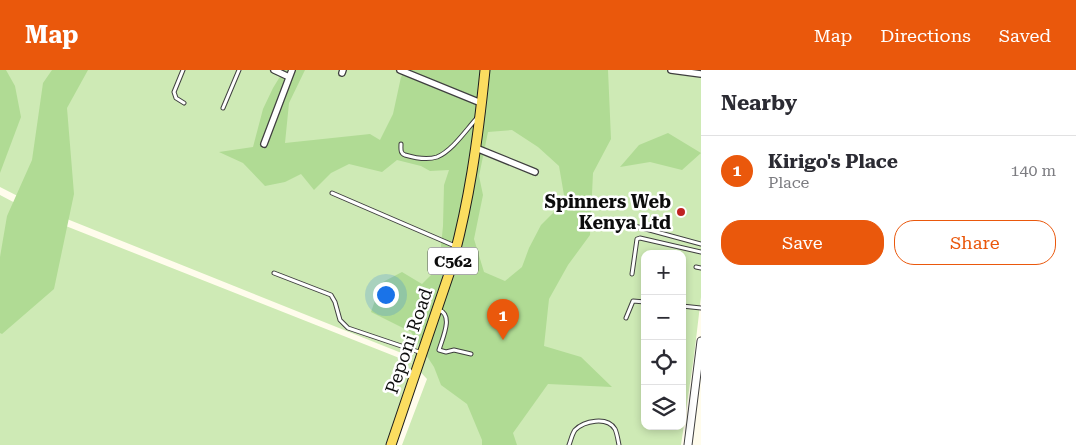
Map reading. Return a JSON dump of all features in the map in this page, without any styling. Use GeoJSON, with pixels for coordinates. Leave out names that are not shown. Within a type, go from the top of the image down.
{"type":"FeatureCollection","features":[{"type":"Feature","properties":{"kind":"main road","name":"Peponi Road"},"geometry":{"type":"LineString","coordinates":[[391,445],[457,247],[466,211],[476,148],[485,70]]}},
{"type":"Feature","properties":{"kind":"street"},"geometry":{"type":"LineString","coordinates":[[274,70],[289,76]]}},
{"type":"Feature","properties":{"kind":"street"},"geometry":{"type":"LineString","coordinates":[[264,144],[292,70]]}},
{"type":"Feature","properties":{"kind":"street"},"geometry":{"type":"LineString","coordinates":[[401,70],[482,103]]}},
{"type":"Feature","properties":{"kind":"street"},"geometry":{"type":"LineString","coordinates":[[671,70],[701,74]]}},
{"type":"Feature","properties":{"kind":"street"},"geometry":{"type":"LineString","coordinates":[[476,148],[535,172]]}},
{"type":"Feature","properties":{"kind":"street"},"geometry":{"type":"LineString","coordinates":[[688,445],[701,341]]}},
{"type":"Feature","properties":{"kind":"lane"},"geometry":{"type":"LineString","coordinates":[[183,70],[174,92],[176,98],[184,103]]}},
{"type":"Feature","properties":{"kind":"lane"},"geometry":{"type":"LineString","coordinates":[[222,108],[238,70]]}},
{"type":"Feature","properties":{"kind":"lane"},"geometry":{"type":"LineString","coordinates":[[401,144],[402,154],[429,158],[436,157],[448,150],[481,114]]}},
{"type":"Feature","properties":{"kind":"lane"},"geometry":{"type":"LineString","coordinates":[[332,193],[457,247]]}},
{"type":"Feature","properties":{"kind":"lane"},"geometry":{"type":"LineString","coordinates":[[620,222],[701,244]]}},
{"type":"Feature","properties":{"kind":"lane"},"geometry":{"type":"LineString","coordinates":[[632,274],[637,239],[640,238],[701,252]]}},
{"type":"Feature","properties":{"kind":"lane"},"geometry":{"type":"LineString","coordinates":[[696,267],[701,268]]}},
{"type":"Feature","properties":{"kind":"lane"},"geometry":{"type":"LineString","coordinates":[[274,273],[331,295],[340,320],[348,328],[422,353]]}},
{"type":"Feature","properties":{"kind":"lane"},"geometry":{"type":"LineString","coordinates":[[626,318],[633,301],[641,302]]}},
{"type":"Feature","properties":{"kind":"lane"},"geometry":{"type":"LineString","coordinates":[[686,306],[701,308]]}},
{"type":"Feature","properties":{"kind":"lane"},"geometry":{"type":"LineString","coordinates":[[437,309],[444,311],[446,315],[439,352],[454,350],[471,354]]}},
{"type":"Feature","properties":{"kind":"lane"},"geometry":{"type":"LineString","coordinates":[[569,445],[574,431],[590,422],[602,421],[610,424],[615,429],[619,445]]}},
{"type":"Feature","properties":{"kind":"green space"},"geometry":{"type":"Polygon","coordinates":[[[0,70],[701,70],[701,297],[686,411],[686,250],[641,250],[641,430],[683,430],[681,445],[402,445],[427,379],[413,364],[386,445],[0,445],[0,195],[38,215],[412,363],[404,354],[47,211],[0,187],[0,70]]]}},
{"type":"Feature","properties":{"kind":"green space"},"geometry":{"type":"Polygon","coordinates":[[[0,70],[6,70],[15,86],[21,117],[0,173],[0,70]]]}},
{"type":"Feature","properties":{"kind":"green space"},"geometry":{"type":"Polygon","coordinates":[[[52,70],[88,70],[67,108],[74,194],[54,289],[2,334],[0,333],[0,257],[7,216],[32,160],[43,83],[52,70]]]}},
{"type":"Feature","properties":{"kind":"green space"},"geometry":{"type":"Polygon","coordinates":[[[284,70],[305,70],[289,103],[285,143],[370,134],[380,140],[393,114],[401,77],[406,70],[608,70],[611,139],[593,173],[590,235],[568,265],[549,299],[544,346],[581,357],[612,387],[548,384],[513,433],[517,445],[482,445],[482,440],[467,404],[441,385],[434,367],[411,332],[371,312],[381,283],[402,272],[422,284],[439,267],[444,185],[449,170],[430,171],[421,166],[397,160],[382,172],[349,164],[331,173],[314,190],[301,174],[285,182],[265,186],[243,163],[219,152],[253,147],[263,109],[284,70]],[[512,130],[488,132],[479,176],[483,195],[474,239],[484,272],[505,281],[522,267],[541,225],[565,201],[559,166],[538,147],[512,130]]]}},
{"type":"Feature","properties":{"kind":"green space"},"geometry":{"type":"Polygon","coordinates":[[[668,133],[701,153],[682,170],[650,162],[620,167],[639,145],[668,133]]]}},
{"type":"Feature","properties":{"kind":"place","name":"Spinners Web Kenya Ltd"},"geometry":{"type":"Point","coordinates":[681,212]}},
{"type":"Feature","properties":{"kind":"place","name":"Kirigo's Place"},"geometry":{"type":"Point","coordinates":[503,340]}}]}
